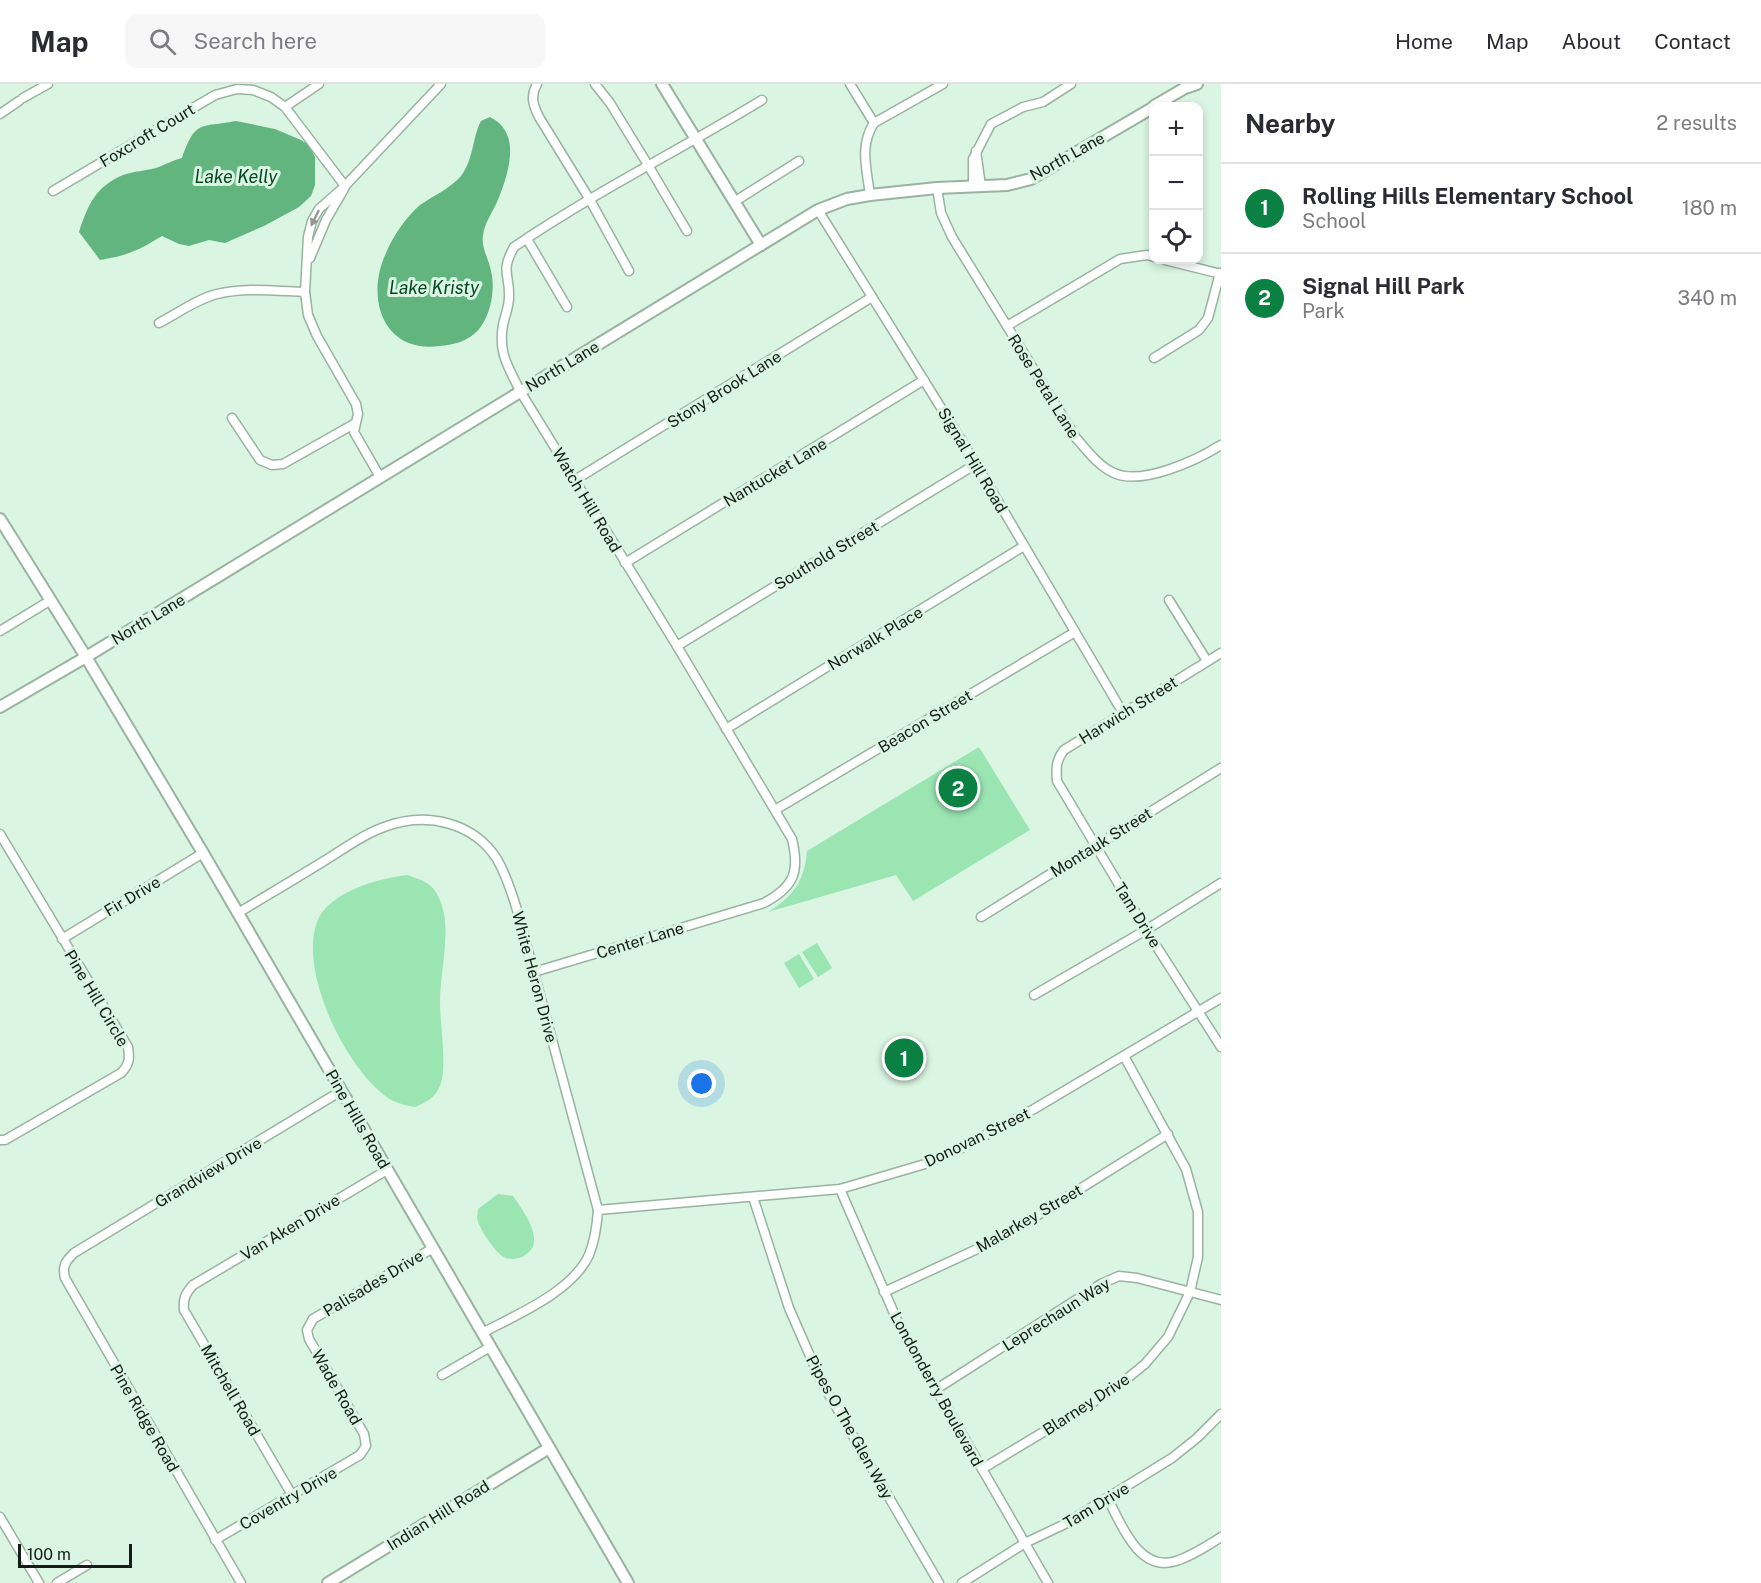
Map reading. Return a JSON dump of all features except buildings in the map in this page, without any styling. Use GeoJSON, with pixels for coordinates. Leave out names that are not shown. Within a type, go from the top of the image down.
{"type":"FeatureCollection","features":[{"type":"Feature","properties":{"kind":"street"},"geometry":{"type":"LineString","coordinates":[[0,114],[48,84]]}},
{"type":"Feature","properties":{"kind":"street"},"geometry":{"type":"LineString","coordinates":[[285,107],[319,84]]}},
{"type":"Feature","properties":{"kind":"street"},"geometry":{"type":"LineString","coordinates":[[380,477],[354,432],[358,414],[356,404],[317,336],[308,315],[306,292],[308,237],[312,221],[319,209],[345,186],[441,84]]}},
{"type":"Feature","properties":{"kind":"street"},"geometry":{"type":"LineString","coordinates":[[537,84],[533,91],[532,103],[629,271]]}},
{"type":"Feature","properties":{"kind":"street"},"geometry":{"type":"LineString","coordinates":[[595,84],[610,103],[687,231]]}},
{"type":"Feature","properties":{"kind":"street"},"geometry":{"type":"LineString","coordinates":[[662,84],[761,245]]}},
{"type":"Feature","properties":{"kind":"street"},"geometry":{"type":"LineString","coordinates":[[850,84],[873,123]]}},
{"type":"Feature","properties":{"kind":"street"},"geometry":{"type":"LineString","coordinates":[[870,195],[864,144],[873,123],[943,84]]}},
{"type":"Feature","properties":{"kind":"street"},"geometry":{"type":"LineString","coordinates":[[977,186],[976,151],[991,124],[1023,107],[1043,102],[1071,84]]}},
{"type":"Feature","properties":{"kind":"street","name":"North Lane"},"geometry":{"type":"LineString","coordinates":[[1162,102],[1185,88],[1197,84]]}},
{"type":"Feature","properties":{"kind":"street","name":"Foxcroft Court"},"geometry":{"type":"LineString","coordinates":[[53,191],[215,95],[237,89],[254,90],[271,97],[285,107],[345,186]]}},
{"type":"Feature","properties":{"kind":"street","name":"Watch Hill Road"},"geometry":{"type":"LineString","coordinates":[[747,908],[779,895],[793,878],[796,858],[792,840],[677,646],[520,391],[503,356],[501,340],[510,293],[505,275],[508,258],[514,247],[648,165],[762,100]]}},
{"type":"Feature","properties":{"kind":"street","name":"North Lane"},"geometry":{"type":"LineString","coordinates":[[0,707],[86,657],[818,210],[847,199],[870,195],[937,188],[1007,185],[1031,179],[1149,110]]}},
{"type":"Feature","properties":{"kind":"street"},"geometry":{"type":"LineString","coordinates":[[734,202],[799,161]]}},
{"type":"Feature","properties":{"kind":"street","name":"Rose Petal Lane"},"geometry":{"type":"LineString","coordinates":[[937,188],[941,213],[952,237],[1076,438],[1099,464],[1115,474],[1131,476],[1165,471],[1201,458],[1221,446]]}},
{"type":"Feature","properties":{"kind":"street","name":"Signal Hill Road"},"geometry":{"type":"LineString","coordinates":[[818,210],[976,464],[1123,713]]}},
{"type":"Feature","properties":{"kind":"street"},"geometry":{"type":"LineString","coordinates":[[527,238],[567,307]]}},
{"type":"Feature","properties":{"kind":"street"},"geometry":{"type":"LineString","coordinates":[[1007,326],[1120,259],[1149,256]]}},
{"type":"Feature","properties":{"kind":"street"},"geometry":{"type":"LineString","coordinates":[[1154,358],[1199,330],[1208,318],[1220,274],[1181,264]]}},
{"type":"Feature","properties":{"kind":"street"},"geometry":{"type":"LineString","coordinates":[[159,323],[196,302],[217,294],[238,291],[306,292]]}},
{"type":"Feature","properties":{"kind":"street","name":"Stony Brook Lane"},"geometry":{"type":"LineString","coordinates":[[575,480],[872,297]]}},
{"type":"Feature","properties":{"kind":"street","name":"Nantucket Lane"},"geometry":{"type":"LineString","coordinates":[[625,563],[924,380]]}},
{"type":"Feature","properties":{"kind":"street"},"geometry":{"type":"LineString","coordinates":[[232,418],[260,460],[272,465],[283,464],[354,424]]}},
{"type":"Feature","properties":{"kind":"street","name":"Southold Street"},"geometry":{"type":"LineString","coordinates":[[677,646],[976,464]]}},
{"type":"Feature","properties":{"kind":"street","name":"Pine Hills Road"},"geometry":{"type":"LineString","coordinates":[[0,519],[86,657],[203,853],[628,1583]]}},
{"type":"Feature","properties":{"kind":"street","name":"Norwalk Place"},"geometry":{"type":"LineString","coordinates":[[726,729],[1023,546]]}},
{"type":"Feature","properties":{"kind":"street"},"geometry":{"type":"LineString","coordinates":[[0,631],[51,600]]}},
{"type":"Feature","properties":{"kind":"street"},"geometry":{"type":"LineString","coordinates":[[1169,600],[1207,662]]}},
{"type":"Feature","properties":{"kind":"street","name":"Beacon Street"},"geometry":{"type":"LineString","coordinates":[[775,810],[1074,632]]}},
{"type":"Feature","properties":{"kind":"street","name":"Harwich Street"},"geometry":{"type":"LineString","coordinates":[[1057,781],[1056,759],[1064,750],[1221,653]]}},
{"type":"Feature","properties":{"kind":"street","name":"Montauk Street"},"geometry":{"type":"LineString","coordinates":[[981,917],[1221,768]]}},
{"type":"Feature","properties":{"kind":"street","name":"Tam Drive"},"geometry":{"type":"LineString","coordinates":[[1057,781],[1146,930],[1221,1047]]}},
{"type":"Feature","properties":{"kind":"street","name":"White Heron Drive"},"geometry":{"type":"LineString","coordinates":[[238,913],[371,832],[403,821],[430,818],[453,825],[470,834],[496,858],[509,886],[534,972],[598,1210],[596,1235],[588,1256],[576,1274],[552,1293],[482,1333]]}},
{"type":"Feature","properties":{"kind":"street","name":"Pine Hill Circle"},"geometry":{"type":"LineString","coordinates":[[0,834],[128,1047],[130,1055],[128,1065],[121,1073],[5,1140],[0,1140]]}},
{"type":"Feature","properties":{"kind":"street","name":"Fir Drive"},"geometry":{"type":"LineString","coordinates":[[62,939],[203,853]]}},
{"type":"Feature","properties":{"kind":"street"},"geometry":{"type":"LineString","coordinates":[[1034,995],[1221,883]]}},
{"type":"Feature","properties":{"kind":"street","name":"Center Lane"},"geometry":{"type":"LineString","coordinates":[[534,972],[747,908]]}},
{"type":"Feature","properties":{"kind":"street","name":"Donovan Street"},"geometry":{"type":"LineString","coordinates":[[598,1210],[840,1189],[923,1165],[958,1150],[1034,1109],[1221,998]]}},
{"type":"Feature","properties":{"kind":"street","name":"Blarney Drive"},"geometry":{"type":"LineString","coordinates":[[981,1469],[1113,1390],[1145,1364],[1168,1337],[1190,1292],[1198,1257],[1198,1212],[1186,1169],[1124,1056]]}},
{"type":"Feature","properties":{"kind":"street","name":"Grandview Drive"},"geometry":{"type":"LineString","coordinates":[[74,1253],[341,1091]]}},
{"type":"Feature","properties":{"kind":"street","name":"Malarkey Street"},"geometry":{"type":"LineString","coordinates":[[884,1292],[1000,1238],[1168,1134]]}},
{"type":"Feature","properties":{"kind":"street","name":"Van Aken Drive"},"geometry":{"type":"LineString","coordinates":[[193,1285],[387,1170]]}},
{"type":"Feature","properties":{"kind":"street","name":"Londonderry Boulevard"},"geometry":{"type":"LineString","coordinates":[[840,1189],[900,1327],[1048,1583]]}},
{"type":"Feature","properties":{"kind":"street","name":"Pipes O The Glen Way"},"geometry":{"type":"LineString","coordinates":[[753,1197],[789,1308],[821,1381],[939,1583]]}},
{"type":"Feature","properties":{"kind":"street","name":"Palisades Drive"},"geometry":{"type":"LineString","coordinates":[[313,1319],[433,1248]]}},
{"type":"Feature","properties":{"kind":"street","name":"Pine Ridge Road"},"geometry":{"type":"LineString","coordinates":[[74,1253],[65,1262],[63,1270],[65,1278],[241,1583]]}},
{"type":"Feature","properties":{"kind":"street","name":"Leprechaun Way"},"geometry":{"type":"LineString","coordinates":[[935,1390],[1101,1284],[1119,1276],[1137,1278],[1221,1300]]}},
{"type":"Feature","properties":{"kind":"street","name":"Mitchell Road"},"geometry":{"type":"LineString","coordinates":[[193,1285],[185,1293],[184,1310],[292,1495]]}},
{"type":"Feature","properties":{"kind":"street","name":"Wade Road"},"geometry":{"type":"LineString","coordinates":[[313,1319],[307,1330],[309,1339],[364,1434],[366,1446],[360,1455]]}},
{"type":"Feature","properties":{"kind":"street"},"geometry":{"type":"LineString","coordinates":[[442,1375],[490,1347]]}},
{"type":"Feature","properties":{"kind":"street","name":"Tam Drive"},"geometry":{"type":"LineString","coordinates":[[962,1583],[1025,1543],[1065,1524],[1172,1458],[1197,1438],[1221,1414]]}},
{"type":"Feature","properties":{"kind":"street","name":"Indian Hill Road"},"geometry":{"type":"LineString","coordinates":[[328,1583],[549,1448]]}},
{"type":"Feature","properties":{"kind":"street","name":"Coventry Drive"},"geometry":{"type":"LineString","coordinates":[[215,1540],[360,1455]]}},
{"type":"Feature","properties":{"kind":"street"},"geometry":{"type":"LineString","coordinates":[[1107,1498],[1132,1543],[1143,1555],[1157,1563],[1182,1559],[1221,1537]]}},
{"type":"Feature","properties":{"kind":"street"},"geometry":{"type":"LineString","coordinates":[[0,1517],[39,1583]]}},
{"type":"Feature","properties":{"kind":"street"},"geometry":{"type":"LineString","coordinates":[[57,1583],[87,1565]]}},
{"type":"Feature","properties":{"kind":"shaded area"},"geometry":{"type":"Polygon","coordinates":[[[979,747],[1030,830],[913,901],[896,875],[768,912],[791,894],[796,887],[804,871],[807,851],[979,747]]]}},
{"type":"Feature","properties":{"kind":"shaded area"},"geometry":{"type":"Polygon","coordinates":[[[407,875],[425,882],[437,893],[442,906],[445,928],[440,991],[442,1079],[438,1090],[432,1097],[415,1107],[393,1101],[376,1088],[359,1069],[344,1046],[321,994],[313,943],[317,922],[332,902],[369,883],[407,875]]]}},
{"type":"Feature","properties":{"kind":"shaded area"},"geometry":{"type":"Polygon","coordinates":[[[817,943],[832,968],[818,977],[802,952],[817,943]]]}},
{"type":"Feature","properties":{"kind":"shaded area"},"geometry":{"type":"Polygon","coordinates":[[[799,954],[814,979],[799,988],[784,963],[799,954]]]}},
{"type":"Feature","properties":{"kind":"shaded area"},"geometry":{"type":"Polygon","coordinates":[[[498,1194],[513,1196],[532,1228],[534,1244],[530,1251],[520,1258],[508,1259],[500,1255],[478,1222],[478,1209],[498,1194]]]}},
{"type":"Feature","properties":{"kind":"water","name":"Lake Kristy"},"geometry":{"type":"Polygon","coordinates":[[[490,117],[507,133],[510,155],[505,180],[483,236],[493,287],[488,313],[474,334],[458,343],[420,346],[405,341],[392,332],[379,304],[380,270],[386,253],[400,227],[415,210],[461,176],[468,163],[481,121],[490,117]]]}},
{"type":"Feature","properties":{"kind":"water","name":"Lake Kelly"},"geometry":{"type":"Polygon","coordinates":[[[236,121],[275,129],[309,145],[315,157],[315,185],[311,196],[299,207],[225,243],[209,240],[189,246],[162,236],[132,252],[100,260],[79,232],[89,205],[99,191],[123,175],[156,168],[182,158],[191,137],[201,128],[236,121]]]}},
{"type":"Feature","properties":{"kind":"place","name":"Signal Hill Park"},"geometry":{"type":"Point","coordinates":[958,788]}},
{"type":"Feature","properties":{"kind":"place","name":"Rolling Hills Elementary School"},"geometry":{"type":"Point","coordinates":[904,1058]}}]}
